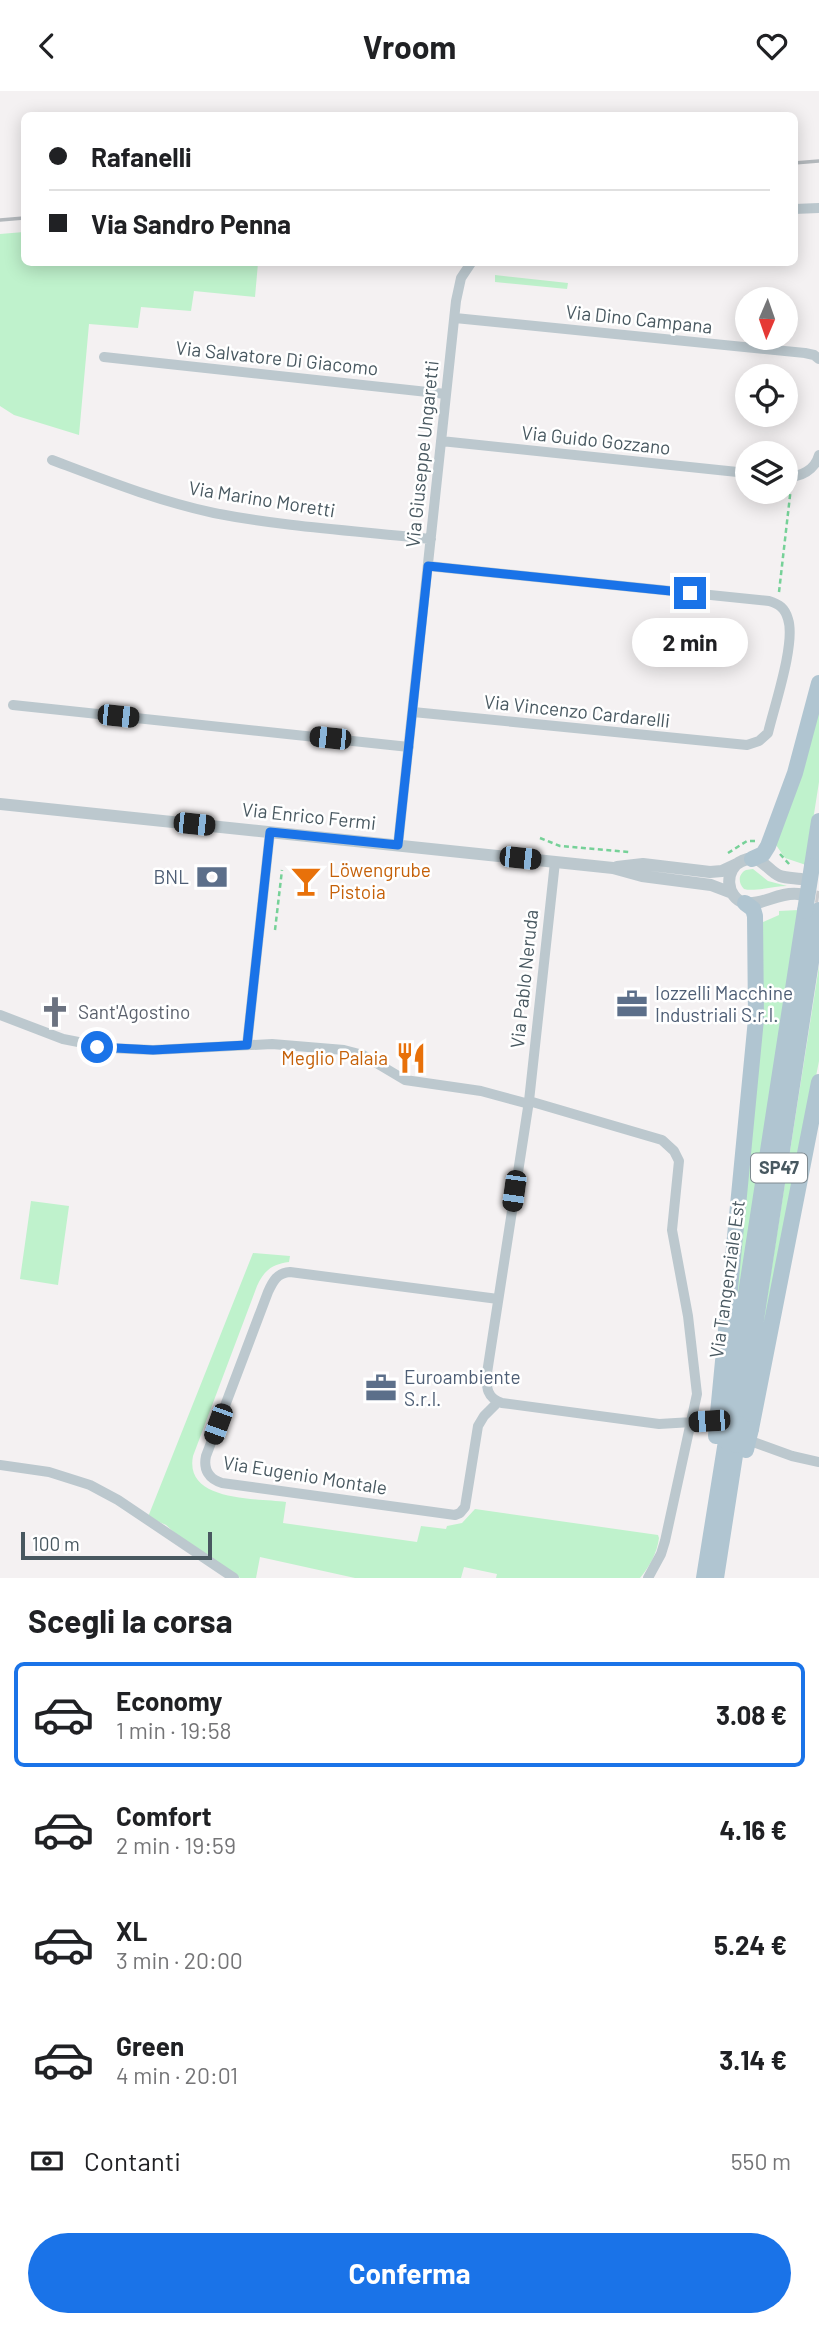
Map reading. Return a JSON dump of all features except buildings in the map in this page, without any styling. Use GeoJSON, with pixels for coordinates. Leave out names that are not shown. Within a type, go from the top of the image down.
{"type":"FeatureCollection","features":[{"type":"Feature","properties":{"kind":"main road"},"geometry":{"type":"LineString","coordinates":[[745,861],[763,854],[768,846],[795,773],[819,683]]}},
{"type":"Feature","properties":{"kind":"main road","name":"Via Tangenziale Est"},"geometry":{"type":"LineString","coordinates":[[731,1443],[741,1326],[814,912],[803,871],[819,821]]}},
{"type":"Feature","properties":{"kind":"main road"},"geometry":{"type":"LineString","coordinates":[[716,1578],[734,1421],[756,1019],[755,916],[753,909],[738,898]]}},
{"type":"Feature","properties":{"kind":"main road"},"geometry":{"type":"LineString","coordinates":[[734,1421],[819,1082]]}},
{"type":"Feature","properties":{"kind":"main road"},"geometry":{"type":"LineString","coordinates":[[704,1578],[724,1496],[731,1443]]}},
{"type":"Feature","properties":{"kind":"street"},"geometry":{"type":"LineString","coordinates":[[798,209],[819,208]]}},
{"type":"Feature","properties":{"kind":"street","name":"Via Giuseppe Ungaretti"},"geometry":{"type":"LineString","coordinates":[[398,845],[455,318],[460,282],[469,266]]}},
{"type":"Feature","properties":{"kind":"street","name":"Via Dino Campana"},"geometry":{"type":"LineString","coordinates":[[455,318],[805,353],[819,359]]}},
{"type":"Feature","properties":{"kind":"street","name":"Via Salvatore Di Giacomo"},"geometry":{"type":"LineString","coordinates":[[104,357],[446,394]]}},
{"type":"Feature","properties":{"kind":"street","name":"Via Guido Gozzano"},"geometry":{"type":"LineString","coordinates":[[442,441],[735,472]]}},
{"type":"Feature","properties":{"kind":"street"},"geometry":{"type":"LineString","coordinates":[[798,475],[806,473],[817,462],[819,455]]}},
{"type":"Feature","properties":{"kind":"street","name":"Via Marino Moretti"},"geometry":{"type":"LineString","coordinates":[[52,460],[131,489],[214,513],[431,539]]}},
{"type":"Feature","properties":{"kind":"street"},"geometry":{"type":"LineString","coordinates":[[428,566],[777,604]]}},
{"type":"Feature","properties":{"kind":"street","name":"Via Vincenzo Cardarelli"},"geometry":{"type":"LineString","coordinates":[[413,712],[737,745],[753,743],[768,733],[790,635],[788,617],[784,609],[777,604]]}},
{"type":"Feature","properties":{"kind":"street"},"geometry":{"type":"LineString","coordinates":[[13,705],[409,747]]}},
{"type":"Feature","properties":{"kind":"street","name":"Via Enrico Fermi"},"geometry":{"type":"LineString","coordinates":[[0,804],[614,868],[642,876],[711,885],[755,903],[783,894],[798,894]]}},
{"type":"Feature","properties":{"kind":"street"},"geometry":{"type":"LineString","coordinates":[[247,1045],[270,832]]}},
{"type":"Feature","properties":{"kind":"street"},"geometry":{"type":"LineString","coordinates":[[738,898],[730,878],[733,867],[745,861],[764,862],[777,875],[803,871]]}},
{"type":"Feature","properties":{"kind":"street","name":"Via Enrico Fermi"},"geometry":{"type":"LineString","coordinates":[[614,868],[643,864],[710,872],[722,871],[745,861]]}},
{"type":"Feature","properties":{"kind":"street","name":"Via Pablo Neruda"},"geometry":{"type":"LineString","coordinates":[[529,1103],[555,862]]}},
{"type":"Feature","properties":{"kind":"street"},"geometry":{"type":"LineString","coordinates":[[0,1015],[63,1039],[97,1047],[153,1050],[272,1044],[344,1050],[363,1055],[405,1080],[481,1091],[662,1140],[677,1156],[679,1167],[672,1230],[688,1316],[696,1378],[696,1407],[665,1541],[649,1578]]}},
{"type":"Feature","properties":{"kind":"street"},"geometry":{"type":"LineString","coordinates":[[529,1103],[486,1381],[491,1397],[498,1402],[659,1424],[709,1421],[756,1444],[819,1462]]}},
{"type":"Feature","properties":{"kind":"street","name":"Via Eugenio Montale"},"geometry":{"type":"LineString","coordinates":[[498,1299],[282,1273],[271,1285],[209,1448],[205,1466],[208,1474],[216,1481],[449,1515],[460,1513],[465,1507],[478,1426],[498,1402]]}},
{"type":"Feature","properties":{"kind":"street"},"geometry":{"type":"LineString","coordinates":[[0,1465],[49,1472],[90,1485],[118,1500],[234,1578]]}},
{"type":"Feature","properties":{"kind":"path"},"geometry":{"type":"LineString","coordinates":[[777,604],[786,504]]}},
{"type":"Feature","properties":{"kind":"path"},"geometry":{"type":"LineString","coordinates":[[540,838],[560,846],[628,852]]}},
{"type":"Feature","properties":{"kind":"path"},"geometry":{"type":"LineString","coordinates":[[719,858],[747,841],[761,842],[803,871]]}},
{"type":"Feature","properties":{"kind":"path"},"geometry":{"type":"LineString","coordinates":[[275,929],[282,870]]}},
{"type":"Feature","properties":{"kind":"green space"},"geometry":{"type":"Polygon","coordinates":[[[21,232],[21,266],[258,266],[255,297],[194,291],[191,311],[141,307],[138,328],[89,324],[79,435],[14,415],[0,406],[0,234],[21,232]]]}},
{"type":"Feature","properties":{"kind":"green space"},"geometry":{"type":"Polygon","coordinates":[[[495,275],[568,283],[567,289],[495,282],[495,275]]]}},
{"type":"Feature","properties":{"kind":"green space"},"geometry":{"type":"Polygon","coordinates":[[[819,702],[819,782],[806,865],[785,858],[776,845],[819,702]]]}},
{"type":"Feature","properties":{"kind":"green space"},"geometry":{"type":"Polygon","coordinates":[[[753,869],[768,881],[787,886],[744,889],[740,876],[746,870],[753,869]]]}},
{"type":"Feature","properties":{"kind":"green space"},"geometry":{"type":"Polygon","coordinates":[[[799,910],[731,1350],[761,923],[779,915],[779,911],[799,910]]]}},
{"type":"Feature","properties":{"kind":"green space"},"geometry":{"type":"Polygon","coordinates":[[[819,966],[819,1061],[761,1356],[758,1355],[819,966]]]}},
{"type":"Feature","properties":{"kind":"green space"},"geometry":{"type":"Polygon","coordinates":[[[31,1201],[69,1206],[58,1285],[20,1279],[31,1201]]]}},
{"type":"Feature","properties":{"kind":"green space"},"geometry":{"type":"Polygon","coordinates":[[[253,1253],[290,1256],[289,1262],[278,1264],[266,1272],[257,1286],[193,1456],[193,1471],[200,1482],[225,1495],[286,1502],[283,1523],[417,1542],[421,1526],[446,1529],[447,1526],[462,1523],[475,1509],[658,1535],[655,1554],[640,1578],[496,1578],[497,1574],[464,1567],[461,1578],[355,1578],[260,1557],[256,1578],[240,1578],[187,1544],[166,1525],[148,1517],[253,1253]]]}},
{"type":"Feature","properties":{"kind":"tunnel"},"geometry":{"type":"LineString","coordinates":[[798,894],[819,897]]}},
{"type":"Feature","properties":{"kind":"railway"},"geometry":{"type":"LineString","coordinates":[[798,163],[819,161]]}},
{"type":"Feature","properties":{"kind":"railway"},"geometry":{"type":"LineString","coordinates":[[0,220],[21,218]]}},
{"type":"Feature","properties":{"kind":"place","name":"BNL"},"geometry":{"type":"Point","coordinates":[212,877]}},
{"type":"Feature","properties":{"kind":"place","name":"Löwengrube Pistoia"},"geometry":{"type":"Point","coordinates":[306,881]}},
{"type":"Feature","properties":{"kind":"place","name":"Iozzelli Macchine Industriali S.r.l."},"geometry":{"type":"Point","coordinates":[632,1004]}},
{"type":"Feature","properties":{"kind":"place","name":"Sant'Agostino"},"geometry":{"type":"Point","coordinates":[55,1012]}},
{"type":"Feature","properties":{"kind":"place","name":"Meglio Palaia"},"geometry":{"type":"Point","coordinates":[411,1058]}},
{"type":"Feature","properties":{"kind":"place","name":"Euroambiente S.r.l."},"geometry":{"type":"Point","coordinates":[381,1388]}},
{"type":"Feature","properties":{"kind":"route"},"geometry":{"type":"LineString","coordinates":[[97,1047],[153,1050],[247,1045],[270,832],[398,845],[428,566],[690,593]]}}]}
